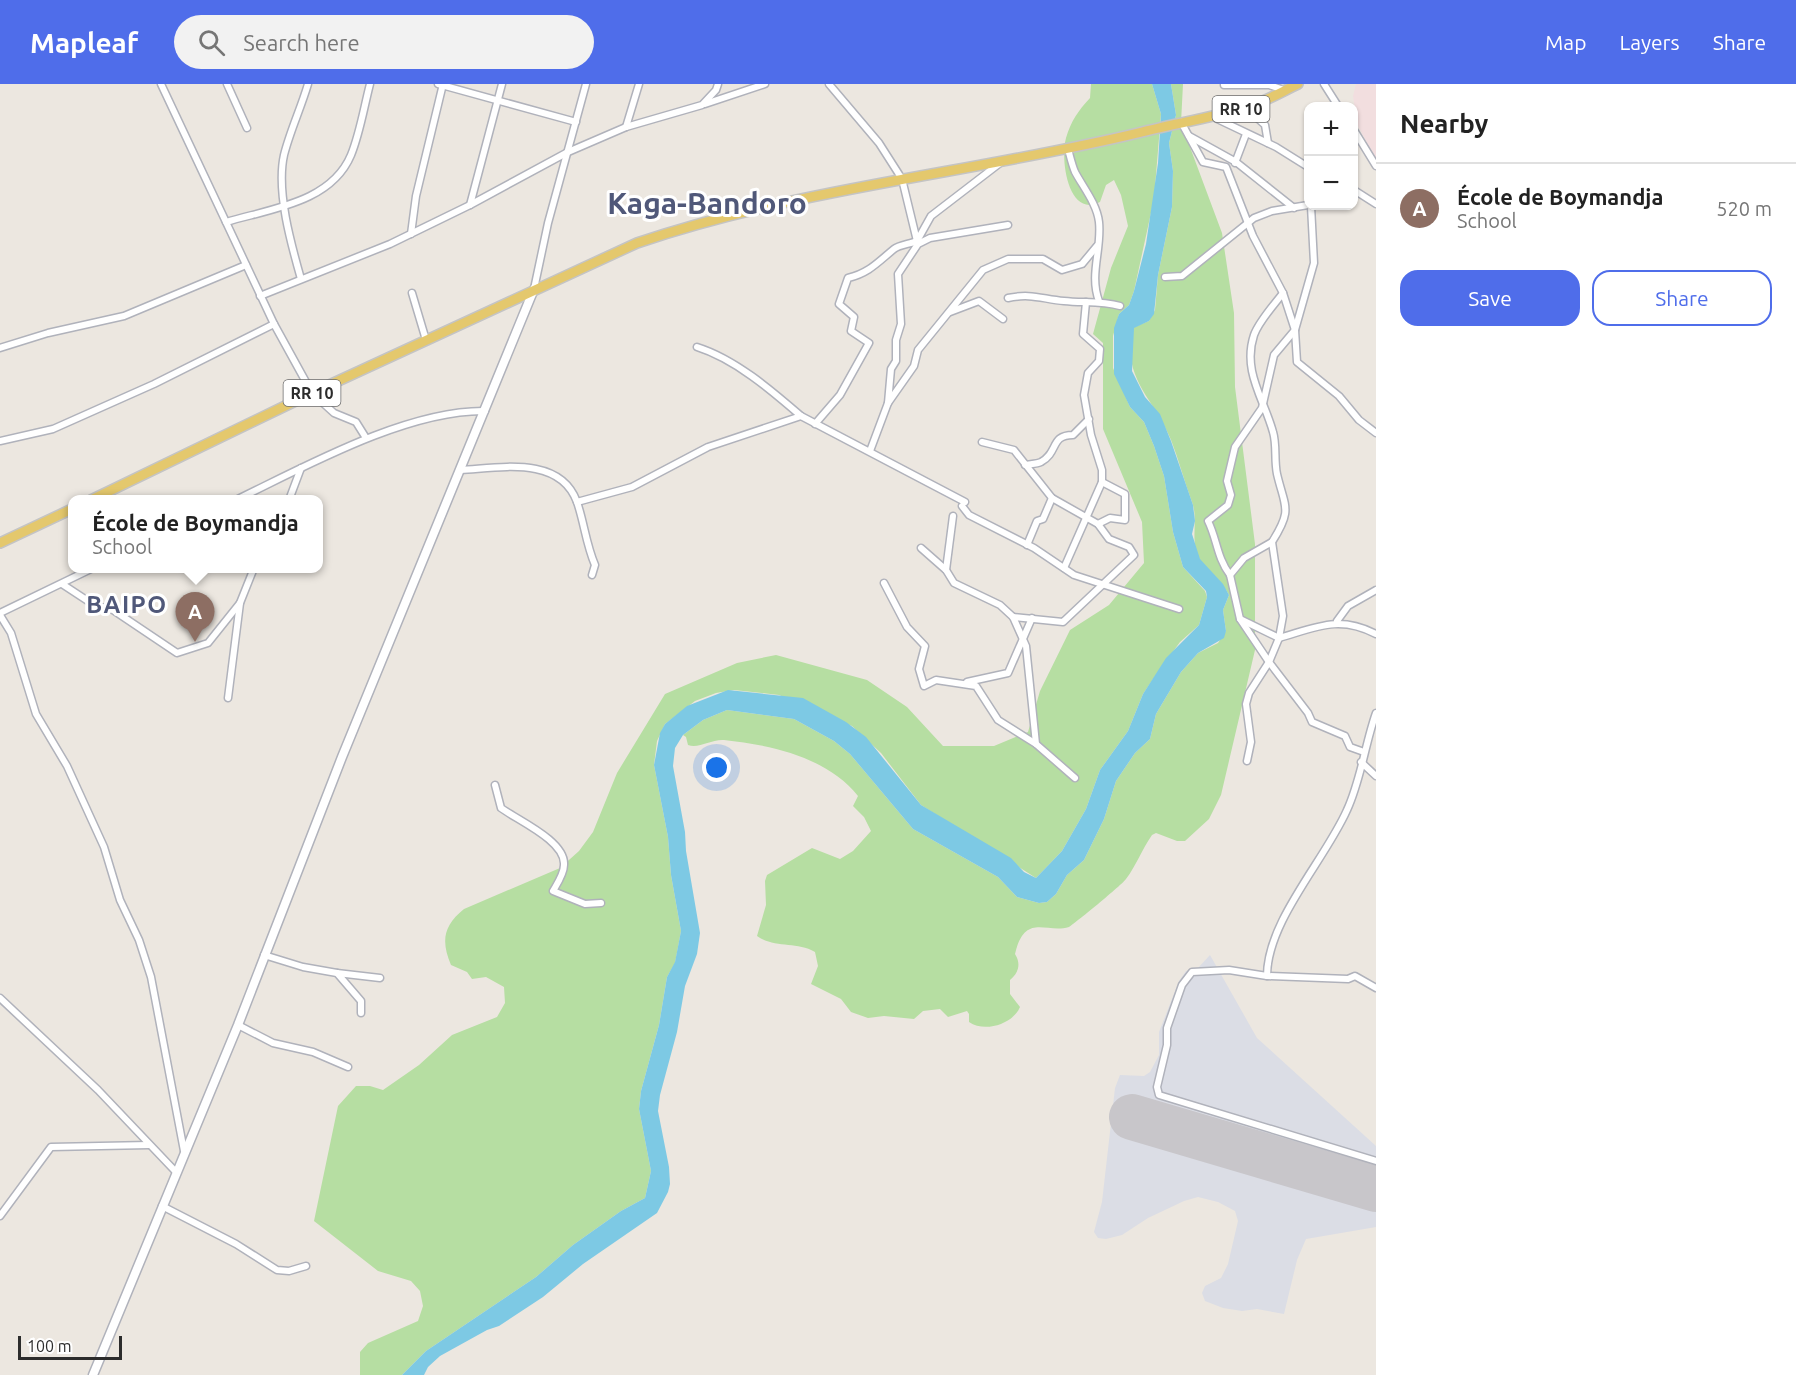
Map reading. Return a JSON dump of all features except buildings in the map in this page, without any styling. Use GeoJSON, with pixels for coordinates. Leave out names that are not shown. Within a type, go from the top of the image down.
{"type":"FeatureCollection","features":[{"type":"Feature","properties":{"kind":"main road","name":"RR 10"},"geometry":{"type":"LineString","coordinates":[[101,495],[312,393],[637,243],[678,229],[902,179],[1068,149],[1246,108],[1298,84]]}},
{"type":"Feature","properties":{"kind":"main road"},"geometry":{"type":"LineString","coordinates":[[0,543],[68,511]]}},
{"type":"Feature","properties":{"kind":"street"},"geometry":{"type":"LineString","coordinates":[[161,84],[260,296],[312,393],[334,413],[356,422],[366,438]]}},
{"type":"Feature","properties":{"kind":"street"},"geometry":{"type":"LineString","coordinates":[[227,84],[247,128]]}},
{"type":"Feature","properties":{"kind":"street"},"geometry":{"type":"LineString","coordinates":[[302,279],[291,245],[282,177],[284,156],[308,84]]}},
{"type":"Feature","properties":{"kind":"street"},"geometry":{"type":"LineString","coordinates":[[226,222],[315,195],[333,181],[350,156],[370,84]]}},
{"type":"Feature","properties":{"kind":"street"},"geometry":{"type":"LineString","coordinates":[[411,234],[420,178],[441,84],[576,122]]}},
{"type":"Feature","properties":{"kind":"street"},"geometry":{"type":"LineString","coordinates":[[470,205],[502,84]]}},
{"type":"Feature","properties":{"kind":"street"},"geometry":{"type":"LineString","coordinates":[[93,1375],[184,1150],[238,1025],[263,955],[534,289],[586,84]]}},
{"type":"Feature","properties":{"kind":"street"},"geometry":{"type":"LineString","coordinates":[[626,127],[639,84]]}},
{"type":"Feature","properties":{"kind":"street"},"geometry":{"type":"LineString","coordinates":[[702,105],[716,90],[718,84]]}},
{"type":"Feature","properties":{"kind":"street"},"geometry":{"type":"LineString","coordinates":[[260,296],[411,234],[568,152],[626,127],[765,84]]}},
{"type":"Feature","properties":{"kind":"street"},"geometry":{"type":"LineString","coordinates":[[829,84],[879,143],[902,179],[917,242]]}},
{"type":"Feature","properties":{"kind":"street"},"geometry":{"type":"LineString","coordinates":[[1323,84],[1335,102]]}},
{"type":"Feature","properties":{"kind":"street"},"geometry":{"type":"LineString","coordinates":[[1224,85],[1269,85],[1285,90]]}},
{"type":"Feature","properties":{"kind":"street"},"geometry":{"type":"LineString","coordinates":[[1246,108],[1265,125],[1268,143]]}},
{"type":"Feature","properties":{"kind":"street"},"geometry":{"type":"LineString","coordinates":[[1210,116],[1268,143],[1304,165]]}},
{"type":"Feature","properties":{"kind":"street"},"geometry":{"type":"LineString","coordinates":[[1181,122],[1203,162],[1226,167],[1236,162],[1246,134]]}},
{"type":"Feature","properties":{"kind":"street"},"geometry":{"type":"LineString","coordinates":[[1189,135],[1236,162],[1294,208]]}},
{"type":"Feature","properties":{"kind":"street"},"geometry":{"type":"LineString","coordinates":[[1358,138],[1376,166]]}},
{"type":"Feature","properties":{"kind":"street"},"geometry":{"type":"LineString","coordinates":[[1068,149],[1075,171],[1084,184],[1099,221],[1095,282],[1100,301]]}},
{"type":"Feature","properties":{"kind":"street"},"geometry":{"type":"LineString","coordinates":[[888,404],[891,369],[896,361],[896,340],[901,324],[898,274],[931,216],[1000,162]]}},
{"type":"Feature","properties":{"kind":"street"},"geometry":{"type":"LineString","coordinates":[[1226,167],[1248,224],[1283,293],[1295,330],[1297,362],[1339,396],[1359,420],[1376,433]]}},
{"type":"Feature","properties":{"kind":"street"},"geometry":{"type":"LineString","coordinates":[[1358,192],[1376,204]]}},
{"type":"Feature","properties":{"kind":"street"},"geometry":{"type":"LineString","coordinates":[[1165,277],[1182,276],[1248,224],[1272,211],[1304,206]]}},
{"type":"Feature","properties":{"kind":"street"},"geometry":{"type":"LineString","coordinates":[[1310,210],[1314,263],[1295,330],[1274,355],[1262,408],[1234,447],[1227,481],[1231,495],[1228,505],[1208,521],[1215,534],[1214,542],[1220,558],[1230,575],[1240,619],[1269,662],[1308,713],[1312,722],[1344,736],[1350,747],[1364,752]]}},
{"type":"Feature","properties":{"kind":"street"},"geometry":{"type":"LineString","coordinates":[[815,424],[840,395],[869,343],[851,331],[854,317],[838,304],[848,278],[870,269],[887,258],[895,248],[930,238],[1008,225]]}},
{"type":"Feature","properties":{"kind":"street"},"geometry":{"type":"LineString","coordinates":[[870,451],[888,404],[914,366],[918,350],[983,270],[1008,260],[1043,259],[1062,270],[1082,264],[1097,246]]}},
{"type":"Feature","properties":{"kind":"street"},"geometry":{"type":"LineString","coordinates":[[0,348],[48,333],[124,316],[246,265]]}},
{"type":"Feature","properties":{"kind":"street"},"geometry":{"type":"LineString","coordinates":[[412,292],[426,340]]}},
{"type":"Feature","properties":{"kind":"street"},"geometry":{"type":"LineString","coordinates":[[1230,575],[1244,558],[1272,542],[1286,521],[1286,500],[1277,472],[1274,432],[1262,408],[1251,375],[1250,358],[1255,334],[1283,293]]}},
{"type":"Feature","properties":{"kind":"street"},"geometry":{"type":"LineString","coordinates":[[1008,298],[1024,295],[1086,302],[1100,301],[1120,306]]}},
{"type":"Feature","properties":{"kind":"street"},"geometry":{"type":"LineString","coordinates":[[948,313],[979,301],[1004,320]]}},
{"type":"Feature","properties":{"kind":"street"},"geometry":{"type":"LineString","coordinates":[[1064,568],[1102,482],[1102,470],[1091,435],[1084,395],[1088,373],[1099,361],[1100,349],[1083,334],[1086,302]]}},
{"type":"Feature","properties":{"kind":"street"},"geometry":{"type":"LineString","coordinates":[[0,441],[52,429],[154,384],[274,324]]}},
{"type":"Feature","properties":{"kind":"street"},"geometry":{"type":"LineString","coordinates":[[697,347],[710,351],[762,384],[801,416],[870,451],[963,504],[969,515],[1028,545],[1074,575],[1179,609]]}},
{"type":"Feature","properties":{"kind":"street"},"geometry":{"type":"LineString","coordinates":[[246,495],[366,438],[460,411],[485,411]]}},
{"type":"Feature","properties":{"kind":"street"},"geometry":{"type":"LineString","coordinates":[[577,502],[632,487],[708,447],[801,416]]}},
{"type":"Feature","properties":{"kind":"street"},"geometry":{"type":"LineString","coordinates":[[1025,465],[1040,462],[1054,450],[1058,438],[1063,435],[1073,435],[1089,419]]}},
{"type":"Feature","properties":{"kind":"street"},"geometry":{"type":"LineString","coordinates":[[982,442],[1014,450],[1052,498],[1098,524],[1109,539],[1129,547],[1134,555],[1063,621],[1013,617]]}},
{"type":"Feature","properties":{"kind":"street"},"geometry":{"type":"LineString","coordinates":[[460,470],[528,467],[545,470],[568,486],[577,502],[595,565],[592,575]]}},
{"type":"Feature","properties":{"kind":"street"},"geometry":{"type":"LineString","coordinates":[[292,495],[301,468]]}},
{"type":"Feature","properties":{"kind":"street"},"geometry":{"type":"LineString","coordinates":[[1098,524],[1110,518],[1125,520],[1125,494],[1102,482]]}},
{"type":"Feature","properties":{"kind":"street"},"geometry":{"type":"LineString","coordinates":[[1028,545],[1037,521],[1043,519],[1052,498]]}},
{"type":"Feature","properties":{"kind":"street"},"geometry":{"type":"LineString","coordinates":[[946,570],[946,553],[953,516]]}},
{"type":"Feature","properties":{"kind":"street"},"geometry":{"type":"LineString","coordinates":[[1247,761],[1251,742],[1246,704],[1249,693],[1269,662],[1279,638],[1283,616],[1272,542]]}},
{"type":"Feature","properties":{"kind":"street"},"geometry":{"type":"LineString","coordinates":[[921,548],[946,570],[954,583],[1000,605],[1013,617],[1026,646],[1035,744]]}},
{"type":"Feature","properties":{"kind":"street"},"geometry":{"type":"LineString","coordinates":[[83,573],[0,614],[11,633],[36,714],[67,766],[104,847],[120,900],[139,940],[151,978],[184,1150]]}},
{"type":"Feature","properties":{"kind":"street"},"geometry":{"type":"LineString","coordinates":[[228,698],[240,603],[252,573]]}},
{"type":"Feature","properties":{"kind":"street"},"geometry":{"type":"LineString","coordinates":[[884,583],[907,627],[925,646],[919,669],[924,686],[936,680],[976,686],[998,720],[1035,744],[1075,778]]}},
{"type":"Feature","properties":{"kind":"street"},"geometry":{"type":"LineString","coordinates":[[62,584],[94,605],[113,610],[177,653],[208,643],[240,603]]}},
{"type":"Feature","properties":{"kind":"street"},"geometry":{"type":"LineString","coordinates":[[1337,621],[1348,606],[1376,590]]}},
{"type":"Feature","properties":{"kind":"street"},"geometry":{"type":"LineString","coordinates":[[960,683],[1008,673],[1032,618]]}},
{"type":"Feature","properties":{"kind":"street"},"geometry":{"type":"LineString","coordinates":[[1240,619],[1279,638],[1337,621],[1359,626],[1376,634]]}},
{"type":"Feature","properties":{"kind":"street"},"geometry":{"type":"LineString","coordinates":[[1267,976],[1274,942],[1290,909],[1347,810],[1376,712]]}},
{"type":"Feature","properties":{"kind":"street"},"geometry":{"type":"LineString","coordinates":[[1361,762],[1376,776]]}},
{"type":"Feature","properties":{"kind":"street"},"geometry":{"type":"LineString","coordinates":[[495,785],[501,807],[514,818],[534,826],[562,854],[564,866],[553,891],[585,904],[601,903]]}},
{"type":"Feature","properties":{"kind":"street"},"geometry":{"type":"LineString","coordinates":[[263,955],[303,967],[380,978]]}},
{"type":"Feature","properties":{"kind":"street"},"geometry":{"type":"LineString","coordinates":[[1376,988],[1355,975],[1348,979],[1267,976],[1229,970],[1192,972],[1182,985],[1167,1028],[1167,1045],[1157,1087],[1159,1095],[1376,1161]]}},
{"type":"Feature","properties":{"kind":"street"},"geometry":{"type":"LineString","coordinates":[[337,973],[361,1001],[361,1013]]}},
{"type":"Feature","properties":{"kind":"street"},"geometry":{"type":"LineString","coordinates":[[2,1000],[98,1090],[176,1173]]}},
{"type":"Feature","properties":{"kind":"street"},"geometry":{"type":"LineString","coordinates":[[0,1010],[2,1000]]}},
{"type":"Feature","properties":{"kind":"street"},"geometry":{"type":"LineString","coordinates":[[238,1025],[273,1043],[313,1052],[348,1067]]}},
{"type":"Feature","properties":{"kind":"street"},"geometry":{"type":"LineString","coordinates":[[0,1216],[51,1147],[149,1146]]}},
{"type":"Feature","properties":{"kind":"street"},"geometry":{"type":"LineString","coordinates":[[162,1206],[236,1244],[277,1270],[289,1271],[306,1266]]}},
{"type":"Feature","properties":{"kind":"shaded area"},"geometry":{"type":"Polygon","coordinates":[[[1356,84],[1376,84],[1376,160],[1358,126],[1358,102],[1354,102],[1356,84]]]}},
{"type":"Feature","properties":{"kind":"shaded area"},"geometry":{"type":"Polygon","coordinates":[[[1210,955],[1257,1038],[1376,1146],[1376,1227],[1306,1239],[1297,1260],[1284,1314],[1257,1309],[1242,1311],[1223,1308],[1205,1301],[1202,1293],[1205,1286],[1221,1278],[1228,1264],[1238,1221],[1235,1211],[1218,1202],[1198,1197],[1184,1201],[1148,1218],[1122,1235],[1106,1239],[1098,1238],[1094,1232],[1102,1202],[1115,1088],[1120,1075],[1144,1076],[1150,1072],[1159,1055],[1159,1032],[1179,981],[1186,971],[1198,968],[1210,955]]]}},
{"type":"Feature","properties":{"kind":"green space"},"geometry":{"type":"Polygon","coordinates":[[[1091,84],[1152,84],[1161,114],[1154,199],[1134,291],[1129,305],[1119,314],[1113,336],[1113,368],[1130,407],[1144,422],[1154,446],[1164,476],[1173,532],[1183,567],[1205,591],[1207,597],[1199,625],[1180,642],[1143,694],[1128,731],[1100,770],[1086,809],[1062,851],[1036,878],[921,805],[881,753],[852,726],[779,695],[734,690],[716,693],[695,701],[665,724],[657,741],[654,765],[668,837],[671,875],[681,931],[675,963],[667,977],[659,1025],[641,1091],[639,1109],[651,1171],[645,1198],[621,1211],[573,1245],[536,1277],[426,1351],[402,1375],[360,1375],[360,1352],[368,1343],[418,1321],[423,1306],[420,1291],[411,1281],[378,1271],[314,1221],[338,1106],[356,1086],[370,1086],[383,1090],[419,1065],[452,1035],[497,1017],[505,1003],[504,987],[486,977],[472,979],[467,972],[451,965],[445,941],[448,928],[464,909],[560,868],[579,851],[593,832],[617,773],[665,694],[737,663],[776,655],[867,680],[907,707],[943,746],[994,746],[1028,732],[1040,691],[1070,630],[1109,605],[1144,563],[1142,522],[1103,429],[1103,343],[1093,334],[1111,268],[1128,226],[1121,195],[1114,180],[1106,185],[1100,202],[1089,205],[1080,202],[1069,184],[1064,159],[1064,147],[1070,126],[1090,98],[1091,84]]]}},
{"type":"Feature","properties":{"kind":"green space"},"geometry":{"type":"Polygon","coordinates":[[[1171,84],[1183,84],[1181,123],[1222,233],[1234,313],[1235,387],[1255,544],[1255,650],[1221,795],[1209,819],[1185,841],[1177,841],[1156,833],[1152,835],[1126,879],[1072,925],[1060,928],[1037,927],[1024,933],[1015,954],[1018,961],[1017,971],[1010,980],[1010,994],[1020,1007],[1005,1022],[983,1027],[969,1022],[967,1011],[948,1017],[940,1009],[923,1011],[914,1019],[884,1016],[868,1018],[851,1012],[841,999],[811,984],[818,966],[815,952],[771,942],[757,936],[766,905],[767,875],[812,848],[840,859],[853,851],[871,831],[864,817],[853,806],[858,796],[831,772],[797,755],[760,745],[724,740],[692,746],[688,745],[683,735],[703,720],[727,710],[794,719],[834,741],[850,754],[913,829],[998,877],[1017,897],[1039,903],[1047,902],[1056,894],[1067,875],[1084,860],[1104,819],[1116,781],[1135,753],[1150,739],[1156,714],[1181,672],[1198,653],[1218,643],[1226,631],[1223,610],[1229,595],[1203,565],[1197,553],[1194,538],[1194,509],[1177,455],[1164,425],[1141,387],[1131,360],[1134,327],[1149,321],[1155,310],[1158,275],[1172,207],[1173,171],[1169,143],[1176,115],[1171,84]]]}},
{"type":"Feature","properties":{"kind":"water"},"geometry":{"type":"Polygon","coordinates":[[[1152,84],[1171,84],[1176,115],[1169,143],[1173,171],[1172,207],[1158,275],[1154,314],[1149,321],[1134,328],[1132,371],[1145,397],[1160,414],[1171,441],[1193,505],[1195,521],[1192,534],[1200,559],[1223,584],[1229,595],[1223,610],[1226,631],[1224,638],[1198,653],[1181,672],[1156,714],[1150,739],[1135,753],[1116,781],[1104,819],[1084,860],[1067,875],[1056,894],[1047,902],[1039,903],[1017,897],[998,877],[913,829],[850,754],[834,741],[794,719],[727,710],[703,720],[683,735],[675,748],[673,766],[700,933],[697,954],[685,986],[677,1032],[658,1111],[669,1167],[668,1192],[657,1213],[583,1264],[543,1297],[499,1326],[487,1330],[440,1356],[428,1367],[424,1375],[402,1375],[426,1351],[536,1277],[573,1245],[621,1211],[645,1198],[651,1171],[639,1109],[641,1091],[659,1025],[667,977],[675,962],[681,931],[671,875],[668,837],[654,765],[660,733],[665,724],[687,706],[728,690],[803,698],[846,722],[866,737],[921,805],[1011,858],[1024,872],[1036,878],[1062,851],[1086,809],[1100,770],[1128,731],[1143,694],[1166,658],[1199,625],[1207,597],[1206,591],[1183,567],[1173,532],[1164,476],[1154,446],[1144,422],[1130,407],[1114,374],[1114,328],[1119,314],[1129,305],[1134,291],[1146,244],[1158,163],[1161,114],[1152,84]]]}},
{"type":"Feature","properties":{"kind":"runway"},"geometry":{"type":"LineString","coordinates":[[1132,1117],[1376,1189]]}},
{"type":"Feature","properties":{"kind":"place","name":"École de Boymandja"},"geometry":{"type":"Point","coordinates":[195,642]}},
{"type":"Feature","properties":{"kind":"district","name":"Kaga-Bandoro"},"geometry":{"type":"Point","coordinates":[707,204]}},
{"type":"Feature","properties":{"kind":"district","name":"BAIPO"},"geometry":{"type":"Point","coordinates":[127,605]}}]}
